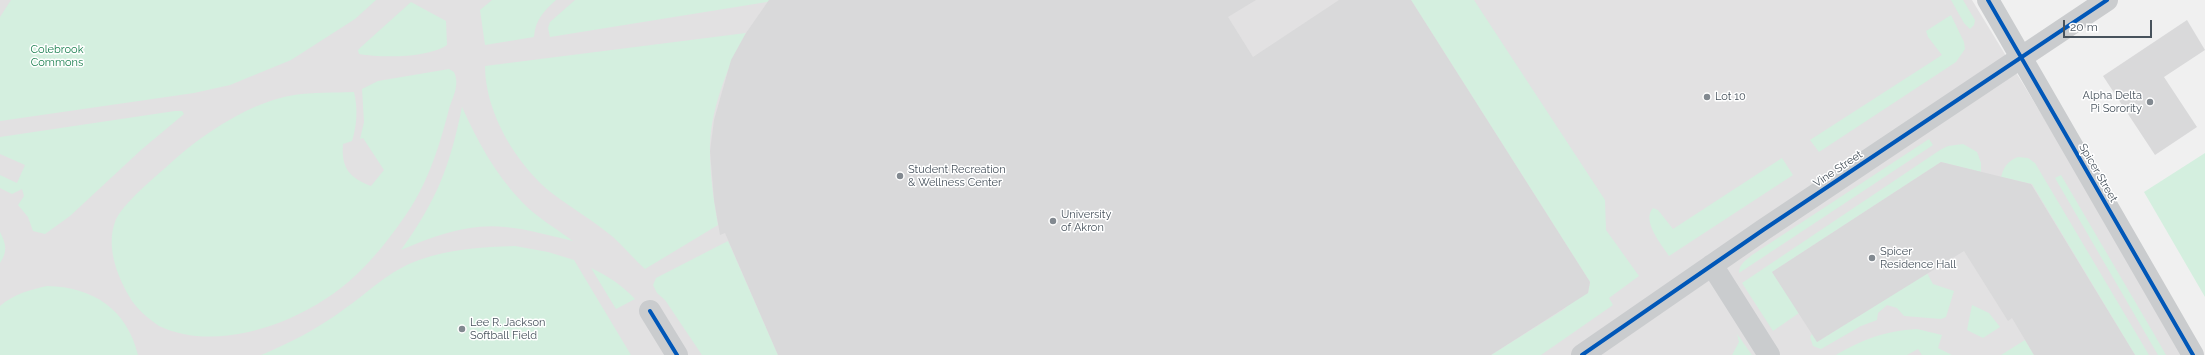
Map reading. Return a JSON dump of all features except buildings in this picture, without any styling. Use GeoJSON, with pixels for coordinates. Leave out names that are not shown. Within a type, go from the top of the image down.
{"type":"FeatureCollection","features":[{"type":"Feature","properties":{"kind":"street","name":"Spicer Street"},"geometry":{"type":"LineString","coordinates":[[1988,0],[2193,355]]}},
{"type":"Feature","properties":{"kind":"street","name":"Vine Street"},"geometry":{"type":"LineString","coordinates":[[1582,355],[1712,265],[2106,0]]}},
{"type":"Feature","properties":{"kind":"street"},"geometry":{"type":"LineString","coordinates":[[1712,265],[1769,355]]}},
{"type":"Feature","properties":{"kind":"street"},"geometry":{"type":"LineString","coordinates":[[650,311],[677,355]]}},
{"type":"Feature","properties":{"kind":"shaded area","name":"University of Akron"},"geometry":{"type":"Polygon","coordinates":[[[0,0],[1972,0],[2188,355],[0,355],[0,0]]]}},
{"type":"Feature","properties":{"kind":"green space","name":"Colebrook Commons"},"geometry":{"type":"Polygon","coordinates":[[[11,0],[376,0],[355,19],[291,60],[230,85],[194,93],[0,121],[0,17],[11,0]]]}},
{"type":"Feature","properties":{"kind":"green space"},"geometry":{"type":"Polygon","coordinates":[[[492,0],[556,0],[538,21],[534,37],[485,45],[480,10],[492,0]]]}},
{"type":"Feature","properties":{"kind":"green space"},"geometry":{"type":"Polygon","coordinates":[[[575,0],[770,0],[767,2],[550,37],[548,28],[550,22],[575,0]]]}},
{"type":"Feature","properties":{"kind":"green space"},"geometry":{"type":"Polygon","coordinates":[[[1411,0],[1474,0],[1605,200],[1606,230],[1639,276],[1609,298],[1613,305],[1541,355],[1491,355],[1566,308],[1563,304],[1588,293],[1590,282],[1411,0]]]}},
{"type":"Feature","properties":{"kind":"green space"},"geometry":{"type":"Polygon","coordinates":[[[1951,0],[1963,0],[1975,20],[1974,25],[1970,29],[1964,23],[1951,0]]]}},
{"type":"Feature","properties":{"kind":"green space"},"geometry":{"type":"Polygon","coordinates":[[[411,2],[446,21],[447,45],[439,49],[417,55],[380,56],[359,54],[358,50],[361,47],[411,2]]]}},
{"type":"Feature","properties":{"kind":"green space"},"geometry":{"type":"Polygon","coordinates":[[[1951,15],[1964,42],[1965,49],[1956,62],[1819,152],[1810,140],[1942,55],[1928,37],[1926,31],[1951,15]]]}},
{"type":"Feature","properties":{"kind":"green space"},"geometry":{"type":"Polygon","coordinates":[[[746,33],[732,60],[720,91],[710,137],[712,189],[718,225],[645,269],[613,237],[553,194],[527,169],[516,154],[497,120],[486,84],[485,66],[746,33]]]}},
{"type":"Feature","properties":{"kind":"green space"},"geometry":{"type":"Polygon","coordinates":[[[449,69],[454,72],[456,77],[456,86],[441,138],[419,193],[403,219],[381,248],[356,275],[337,291],[314,306],[289,319],[263,328],[236,334],[209,337],[183,334],[159,326],[142,313],[132,301],[120,279],[112,251],[115,222],[132,198],[200,139],[214,129],[246,111],[278,98],[309,93],[354,92],[356,111],[355,129],[352,141],[343,144],[343,159],[348,171],[352,175],[363,183],[371,186],[384,170],[363,138],[360,139],[364,122],[362,89],[378,81],[449,69]]]}},
{"type":"Feature","properties":{"kind":"green space"},"geometry":{"type":"Polygon","coordinates":[[[462,107],[474,133],[495,169],[512,191],[534,213],[573,241],[531,231],[492,226],[452,232],[401,250],[424,215],[440,182],[447,165],[462,107]]]}},
{"type":"Feature","properties":{"kind":"green space"},"geometry":{"type":"Polygon","coordinates":[[[182,111],[184,114],[141,150],[70,216],[45,234],[33,231],[28,217],[18,205],[24,196],[22,189],[12,194],[0,188],[0,175],[17,183],[25,165],[0,154],[0,137],[182,111]]]}},
{"type":"Feature","properties":{"kind":"green space"},"geometry":{"type":"Polygon","coordinates":[[[1929,139],[1933,145],[1739,273],[1741,265],[1752,255],[1929,139]]]}},
{"type":"Feature","properties":{"kind":"green space"},"geometry":{"type":"Polygon","coordinates":[[[1963,144],[1977,152],[1981,163],[1981,172],[1941,162],[1772,272],[1799,313],[1773,331],[1742,283],[1940,150],[1948,146],[1963,144]]]}},
{"type":"Feature","properties":{"kind":"green space"},"geometry":{"type":"Polygon","coordinates":[[[2205,153],[2205,297],[2144,192],[2205,153]]]}},
{"type":"Feature","properties":{"kind":"green space"},"geometry":{"type":"Polygon","coordinates":[[[2018,157],[2028,158],[2035,163],[2149,355],[2135,355],[2032,184],[2001,177],[2007,164],[2018,157]]]}},
{"type":"Feature","properties":{"kind":"green space"},"geometry":{"type":"Polygon","coordinates":[[[1782,158],[1793,175],[1669,256],[1651,226],[1649,219],[1653,208],[1658,210],[1673,229],[1782,158]]]}},
{"type":"Feature","properties":{"kind":"green space"},"geometry":{"type":"Polygon","coordinates":[[[2061,175],[2166,355],[2158,355],[2055,178],[2061,175]]]}},
{"type":"Feature","properties":{"kind":"green space"},"geometry":{"type":"Polygon","coordinates":[[[0,232],[4,240],[5,251],[3,259],[0,263],[0,232]]]}},
{"type":"Feature","properties":{"kind":"green space"},"geometry":{"type":"Polygon","coordinates":[[[728,241],[778,355],[702,355],[665,300],[657,293],[653,285],[656,278],[728,241]]]}},
{"type":"Feature","properties":{"kind":"green space"},"geometry":{"type":"Polygon","coordinates":[[[515,246],[548,252],[574,260],[631,355],[261,355],[293,340],[333,317],[388,276],[419,260],[454,251],[515,246]]]}},
{"type":"Feature","properties":{"kind":"green space"},"geometry":{"type":"Polygon","coordinates":[[[591,268],[614,281],[635,299],[616,309],[591,268]]]}},
{"type":"Feature","properties":{"kind":"green space"},"geometry":{"type":"Polygon","coordinates":[[[1927,273],[1933,284],[1954,291],[1946,317],[1941,319],[1904,316],[1897,308],[1887,305],[1878,313],[1877,320],[1861,326],[1821,349],[1813,346],[1810,337],[1812,334],[1817,342],[1927,273]]]}},
{"type":"Feature","properties":{"kind":"green space"},"geometry":{"type":"Polygon","coordinates":[[[47,286],[64,287],[79,291],[93,296],[106,304],[117,313],[126,325],[133,339],[138,355],[0,355],[0,306],[11,298],[22,293],[47,286]]]}},
{"type":"Feature","properties":{"kind":"green space"},"geometry":{"type":"Polygon","coordinates":[[[1972,305],[1989,313],[2000,327],[1983,338],[1967,330],[1972,305]]]}},
{"type":"Feature","properties":{"kind":"green space"},"geometry":{"type":"Polygon","coordinates":[[[1917,329],[1942,335],[1938,348],[1952,355],[1922,355],[1918,349],[1907,355],[1836,355],[1865,340],[1884,334],[1917,329]]]}},
{"type":"Feature","properties":{"kind":"green space"},"geometry":{"type":"Polygon","coordinates":[[[1737,334],[1752,355],[1732,355],[1739,342],[1737,334]]]}},
{"type":"Feature","properties":{"kind":"green space"},"geometry":{"type":"Polygon","coordinates":[[[2025,340],[2034,355],[2001,355],[2025,340]]]}},
{"type":"Feature","properties":{"kind":"cycle path"},"geometry":{"type":"LineString","coordinates":[[1988,0],[2193,355]]}},
{"type":"Feature","properties":{"kind":"cycle path"},"geometry":{"type":"LineString","coordinates":[[1582,355],[1763,230],[2107,0]]}},
{"type":"Feature","properties":{"kind":"cycle path"},"geometry":{"type":"LineString","coordinates":[[650,311],[677,355]]}},
{"type":"Feature","properties":{"kind":"place","name":"Lot 10"},"geometry":{"type":"Point","coordinates":[1707,97]}},
{"type":"Feature","properties":{"kind":"place","name":"Alpha Delta Pi Sorority"},"geometry":{"type":"Point","coordinates":[2150,102]}},
{"type":"Feature","properties":{"kind":"place","name":"Student Recreation & Wellness Center"},"geometry":{"type":"Point","coordinates":[900,176]}},
{"type":"Feature","properties":{"kind":"place","name":"University of Akron"},"geometry":{"type":"Point","coordinates":[1053,221]}},
{"type":"Feature","properties":{"kind":"place","name":"Spicer Residence Hall"},"geometry":{"type":"Point","coordinates":[1872,258]}},
{"type":"Feature","properties":{"kind":"place","name":"Lee R. Jackson Softball Field"},"geometry":{"type":"Point","coordinates":[462,329]}}]}
